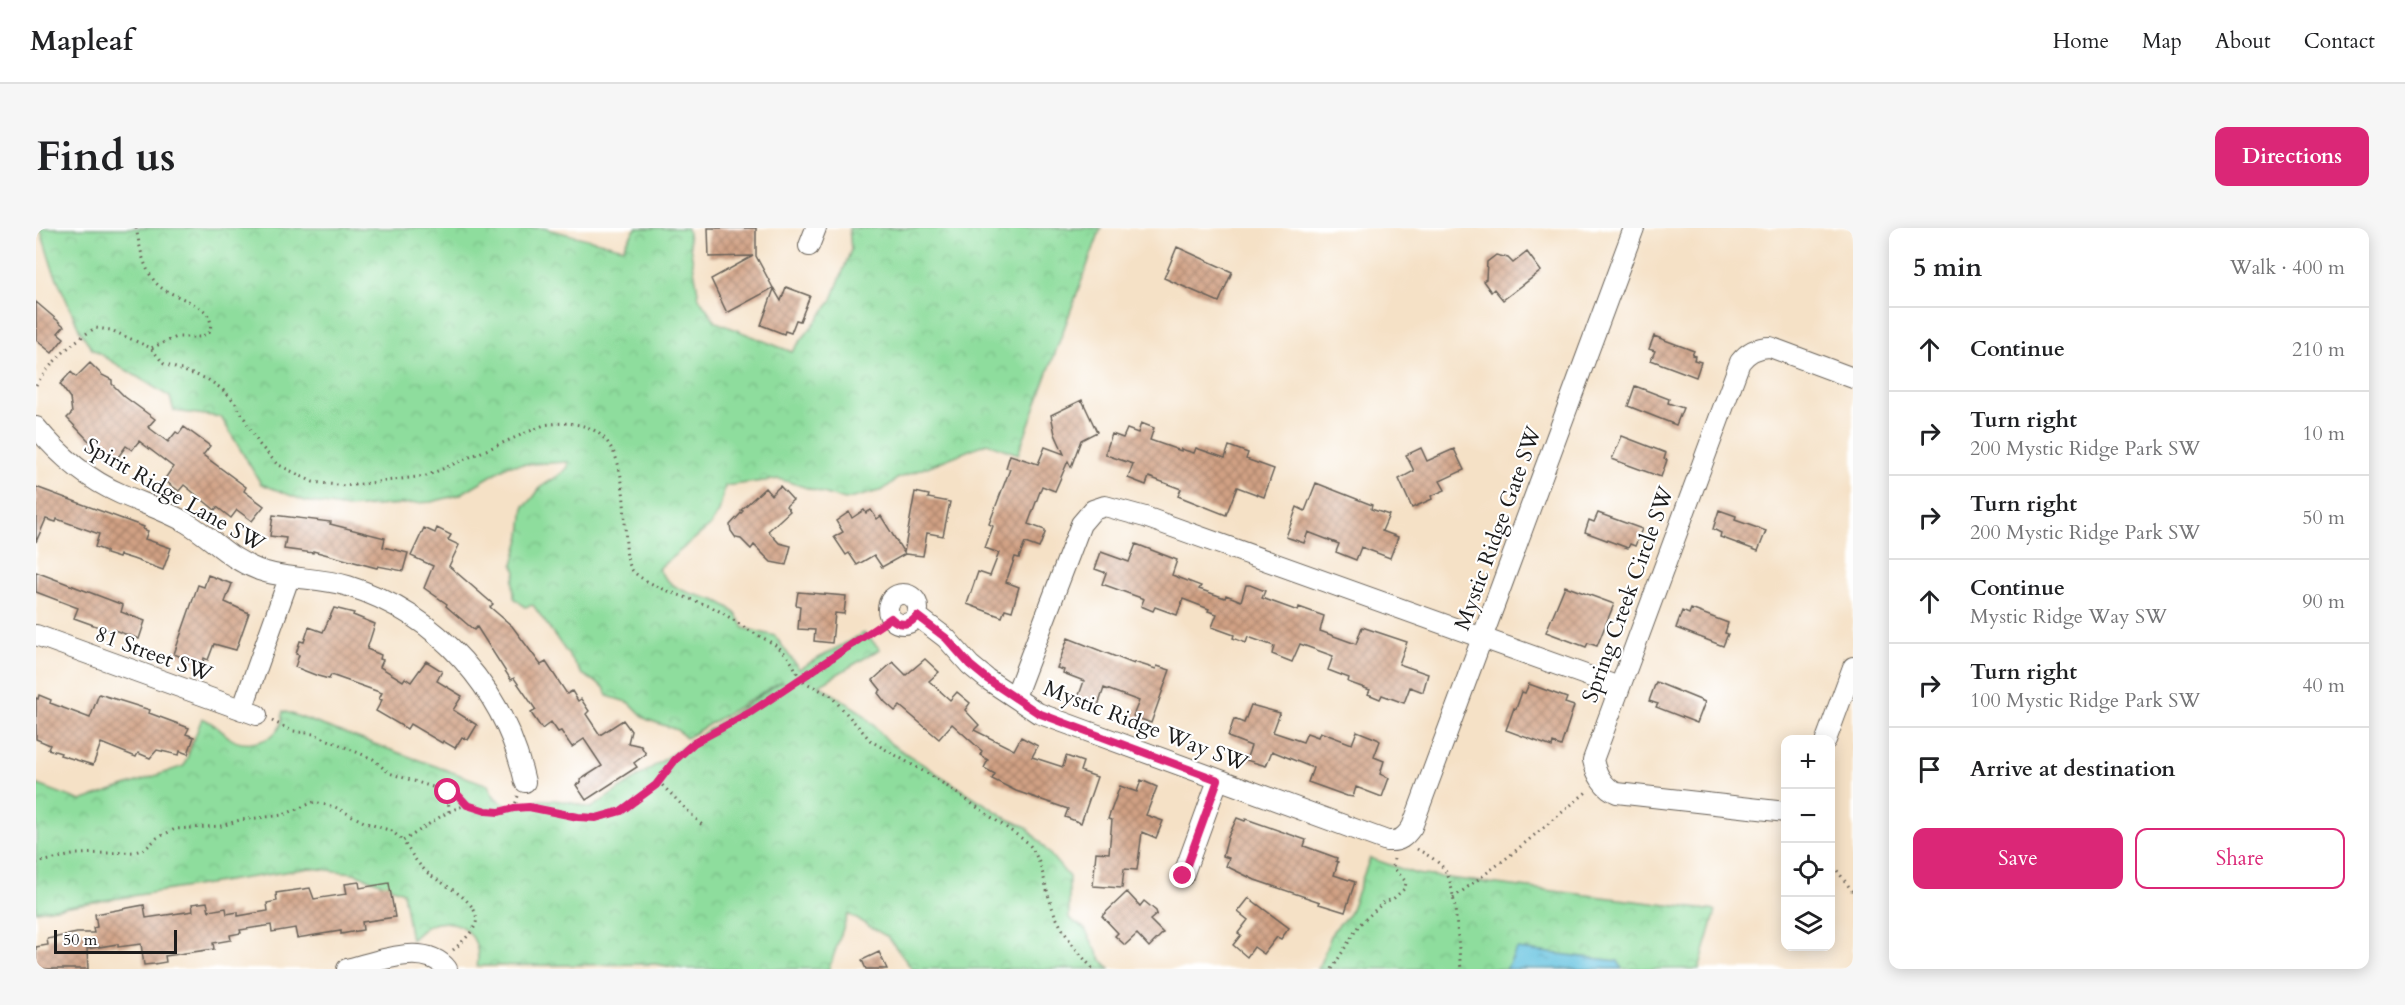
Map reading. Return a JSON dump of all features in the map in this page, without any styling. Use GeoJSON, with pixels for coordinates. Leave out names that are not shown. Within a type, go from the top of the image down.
{"type":"FeatureCollection","features":[{"type":"Feature","properties":{"kind":"street","name":"Mystic Ridge Gate SW"},"geometry":{"type":"LineString","coordinates":[[1397,841],[1406,836],[1412,827],[1634,228]]}},
{"type":"Feature","properties":{"kind":"street","name":"Spring Creek Circle SW"},"geometry":{"type":"LineString","coordinates":[[1602,780],[1595,770],[1593,760],[1733,378],[1743,358],[1757,349],[1770,347],[1853,378]]}},
{"type":"Feature","properties":{"kind":"street","name":"Spirit Ridge Lane SW"},"geometry":{"type":"LineString","coordinates":[[36,427],[66,460],[92,478],[120,493],[164,510],[198,530],[236,560],[259,570],[289,578],[325,579],[359,590],[406,612],[436,634],[470,668],[498,708],[516,750],[525,782]]}},
{"type":"Feature","properties":{"kind":"street","name":"Mystic Ridge Way SW"},"geometry":{"type":"LineString","coordinates":[[1397,841],[1387,841],[1038,713],[1015,697],[1081,524],[1093,510],[1105,506],[1145,517],[1482,640]]}},
{"type":"Feature","properties":{"kind":"street"},"geometry":{"type":"LineString","coordinates":[[249,712],[289,578]]}},
{"type":"Feature","properties":{"kind":"street"},"geometry":{"type":"LineString","coordinates":[[891,618],[889,604],[899,594],[909,595],[916,602],[917,616],[946,638],[970,665],[1015,697]]}},
{"type":"Feature","properties":{"kind":"street","name":"81 Street SW"},"geometry":{"type":"LineString","coordinates":[[36,635],[249,712]]}},
{"type":"Feature","properties":{"kind":"street"},"geometry":{"type":"LineString","coordinates":[[1482,640],[1619,687]]}},
{"type":"Feature","properties":{"kind":"street"},"geometry":{"type":"LineString","coordinates":[[1828,735],[1853,667]]}},
{"type":"Feature","properties":{"kind":"street"},"geometry":{"type":"LineString","coordinates":[[1183,876],[1218,780]]}},
{"type":"Feature","properties":{"kind":"street"},"geometry":{"type":"LineString","coordinates":[[1602,780],[1610,790],[1617,793],[1781,812]]}},
{"type":"Feature","properties":{"kind":"street"},"geometry":{"type":"LineString","coordinates":[[347,969],[415,954],[434,957],[444,965]]}},
{"type":"Feature","properties":{"kind":"path"},"geometry":{"type":"LineString","coordinates":[[136,228],[142,255],[150,275],[159,286],[198,306],[208,316],[212,325],[209,333],[200,337],[177,337],[151,348]]}},
{"type":"Feature","properties":{"kind":"path"},"geometry":{"type":"LineString","coordinates":[[36,385],[46,369],[95,328],[111,330],[151,348],[164,364],[207,380],[222,389],[235,402],[259,444],[277,464],[313,482],[345,486],[426,476],[544,425],[578,423],[594,429],[606,439],[620,471],[627,558],[633,571],[658,585],[728,614],[740,625],[769,640],[783,651],[794,665],[800,680],[830,695],[871,741],[935,778],[1027,842],[1035,851],[1053,910],[1060,924],[1071,942],[1094,969]]}},
{"type":"Feature","properties":{"kind":"path"},"geometry":{"type":"LineString","coordinates":[[249,712],[293,731],[314,734],[373,759],[389,773],[457,794],[467,805],[499,812],[529,807],[578,817],[608,816],[638,800],[694,743],[732,724],[891,618]]}},
{"type":"Feature","properties":{"kind":"path"},"geometry":{"type":"LineString","coordinates":[[1453,898],[1508,857],[1602,780]]}},
{"type":"Feature","properties":{"kind":"path"},"geometry":{"type":"LineString","coordinates":[[658,781],[702,825]]}},
{"type":"Feature","properties":{"kind":"path"},"geometry":{"type":"LineString","coordinates":[[514,808],[525,782]]}},
{"type":"Feature","properties":{"kind":"path"},"geometry":{"type":"LineString","coordinates":[[448,792],[449,813]]}},
{"type":"Feature","properties":{"kind":"path"},"geometry":{"type":"LineString","coordinates":[[36,863],[77,854],[135,852],[145,849],[157,838],[175,829],[221,826],[240,820],[283,816],[314,802],[335,807],[392,831],[403,841],[414,860],[429,874],[462,895],[475,915],[476,924],[444,965]]}},
{"type":"Feature","properties":{"kind":"path"},"geometry":{"type":"LineString","coordinates":[[403,841],[449,813],[467,805]]}},
{"type":"Feature","properties":{"kind":"path"},"geometry":{"type":"LineString","coordinates":[[1332,969],[1359,925],[1384,902],[1401,894],[1405,888],[1406,882],[1393,867],[1397,841],[1438,863],[1447,873],[1453,898],[1461,969]]}},
{"type":"Feature","properties":{"kind":"path"},"geometry":{"type":"LineString","coordinates":[[1835,868],[1853,892]]}},
{"type":"Feature","properties":{"kind":"green space"},"geometry":{"type":"Polygon","coordinates":[[[40,228],[543,228],[623,248],[636,228],[687,228],[699,298],[716,322],[792,352],[831,302],[851,250],[849,228],[1101,228],[1018,454],[987,443],[897,479],[883,490],[845,500],[779,479],[725,486],[719,512],[710,526],[658,569],[676,587],[724,605],[736,614],[744,628],[775,636],[799,669],[864,633],[880,649],[819,685],[861,712],[891,744],[1008,819],[1027,827],[1069,877],[1069,918],[1085,929],[1101,959],[1110,969],[912,969],[888,937],[848,914],[829,969],[684,969],[656,964],[477,966],[476,946],[467,930],[459,925],[441,922],[430,925],[411,940],[403,892],[354,873],[310,868],[36,911],[36,784],[81,801],[184,766],[202,718],[230,738],[250,743],[265,739],[277,731],[281,725],[283,711],[488,785],[493,795],[505,805],[521,807],[535,801],[556,800],[591,808],[782,681],[686,738],[677,730],[646,719],[630,703],[607,696],[604,687],[582,674],[533,605],[525,607],[514,598],[513,581],[516,572],[513,564],[521,535],[524,506],[541,487],[568,467],[568,462],[509,465],[459,495],[431,502],[347,508],[305,501],[261,484],[221,417],[174,411],[170,397],[92,349],[80,331],[52,267],[40,228]]]}},
{"type":"Feature","properties":{"kind":"green space"},"geometry":{"type":"Polygon","coordinates":[[[1370,858],[1416,874],[1716,911],[1699,969],[1318,969],[1333,931],[1349,914],[1370,858]]]}},
{"type":"Feature","properties":{"kind":"water"},"geometry":{"type":"Polygon","coordinates":[[[1517,949],[1618,961],[1622,969],[1506,969],[1517,949]]]}},
{"type":"Feature","properties":{"kind":"building"},"geometry":{"type":"Polygon","coordinates":[[[708,228],[756,228],[756,256],[773,288],[727,313],[711,279],[753,256],[709,257],[708,228]]]}},
{"type":"Feature","properties":{"kind":"building"},"geometry":{"type":"Polygon","coordinates":[[[1177,247],[1232,272],[1219,302],[1164,278],[1177,247]]]}},
{"type":"Feature","properties":{"kind":"building"},"geometry":{"type":"Polygon","coordinates":[[[1527,252],[1541,271],[1503,300],[1494,289],[1491,292],[1483,281],[1486,279],[1487,262],[1496,255],[1508,258],[1513,263],[1527,252]]]}},
{"type":"Feature","properties":{"kind":"building"},"geometry":{"type":"Polygon","coordinates":[[[786,287],[810,296],[800,321],[796,320],[791,333],[785,331],[784,334],[761,325],[774,289],[781,301],[786,287]]]}},
{"type":"Feature","properties":{"kind":"building"},"geometry":{"type":"Polygon","coordinates":[[[36,302],[64,326],[58,333],[64,338],[52,353],[36,340],[36,302]]]}},
{"type":"Feature","properties":{"kind":"building"},"geometry":{"type":"Polygon","coordinates":[[[1654,336],[1694,351],[1692,355],[1695,356],[1694,360],[1701,362],[1696,377],[1651,360],[1655,351],[1649,349],[1654,336]]]}},
{"type":"Feature","properties":{"kind":"building"},"geometry":{"type":"Polygon","coordinates":[[[90,363],[102,375],[112,380],[112,384],[125,397],[155,419],[148,427],[168,442],[176,432],[179,434],[184,427],[210,446],[203,455],[246,487],[244,491],[264,506],[252,521],[237,510],[231,518],[217,507],[215,510],[184,485],[179,491],[164,480],[173,467],[139,441],[132,450],[126,446],[116,460],[88,440],[67,418],[72,413],[70,398],[60,384],[71,372],[76,377],[90,363]]]}},
{"type":"Feature","properties":{"kind":"building"},"geometry":{"type":"Polygon","coordinates":[[[1635,386],[1669,399],[1668,403],[1683,408],[1676,425],[1628,406],[1635,386]]]}},
{"type":"Feature","properties":{"kind":"building"},"geometry":{"type":"Polygon","coordinates":[[[1082,400],[1097,432],[1081,440],[1071,467],[1068,461],[1055,491],[1042,486],[1028,524],[1045,530],[1045,533],[1039,548],[1025,543],[1019,558],[1015,557],[1006,582],[1019,587],[1012,611],[1005,609],[1002,617],[967,604],[978,572],[990,576],[999,553],[985,548],[993,526],[989,524],[1010,469],[1006,468],[1010,455],[1038,464],[1045,447],[1064,454],[1055,434],[1051,415],[1082,400]]]}},
{"type":"Feature","properties":{"kind":"building"},"geometry":{"type":"Polygon","coordinates":[[[1141,423],[1154,428],[1150,440],[1181,451],[1181,449],[1194,453],[1196,448],[1225,458],[1229,446],[1248,453],[1246,459],[1274,469],[1264,497],[1237,487],[1226,515],[1178,496],[1181,489],[1149,477],[1146,485],[1128,478],[1133,464],[1106,455],[1106,451],[1112,434],[1123,438],[1127,429],[1138,433],[1141,423]]]}},
{"type":"Feature","properties":{"kind":"building"},"geometry":{"type":"Polygon","coordinates":[[[1622,436],[1666,453],[1664,459],[1667,460],[1661,477],[1612,459],[1622,436]]]}},
{"type":"Feature","properties":{"kind":"building"},"geometry":{"type":"Polygon","coordinates":[[[1421,448],[1427,461],[1454,449],[1464,470],[1440,481],[1445,490],[1412,508],[1399,479],[1414,471],[1406,455],[1421,448]]]}},
{"type":"Feature","properties":{"kind":"building"},"geometry":{"type":"Polygon","coordinates":[[[1316,483],[1372,505],[1371,509],[1389,515],[1382,531],[1398,537],[1390,558],[1361,547],[1356,560],[1336,552],[1339,544],[1308,532],[1304,543],[1286,537],[1297,507],[1305,511],[1316,483]]]}},
{"type":"Feature","properties":{"kind":"building"},"geometry":{"type":"Polygon","coordinates":[[[780,486],[793,500],[786,506],[790,511],[768,531],[779,543],[791,546],[786,565],[771,562],[754,545],[751,549],[741,539],[736,538],[730,525],[743,511],[741,510],[765,488],[771,495],[780,486]]]}},
{"type":"Feature","properties":{"kind":"building"},"geometry":{"type":"Polygon","coordinates":[[[36,487],[144,527],[143,529],[148,531],[145,539],[171,548],[163,570],[120,555],[119,558],[106,554],[106,551],[95,547],[99,534],[57,519],[56,522],[46,519],[36,542],[36,487]]]}},
{"type":"Feature","properties":{"kind":"building"},"geometry":{"type":"Polygon","coordinates":[[[915,492],[929,495],[928,498],[950,502],[943,536],[927,533],[923,556],[905,554],[882,567],[874,555],[857,565],[849,553],[846,555],[834,537],[843,532],[836,521],[849,512],[852,518],[864,510],[866,513],[871,510],[877,519],[881,516],[904,553],[915,492]]]}},
{"type":"Feature","properties":{"kind":"building"},"geometry":{"type":"Polygon","coordinates":[[[1719,510],[1736,516],[1735,520],[1766,531],[1758,551],[1720,537],[1721,533],[1713,529],[1719,510]]]}},
{"type":"Feature","properties":{"kind":"building"},"geometry":{"type":"Polygon","coordinates":[[[1598,513],[1642,529],[1635,546],[1630,544],[1628,548],[1585,532],[1589,520],[1594,522],[1598,513]]]}},
{"type":"Feature","properties":{"kind":"building"},"geometry":{"type":"Polygon","coordinates":[[[273,515],[331,522],[330,524],[385,538],[383,547],[408,553],[403,571],[378,566],[377,568],[313,551],[313,553],[284,549],[286,538],[270,536],[273,515]]]}},
{"type":"Feature","properties":{"kind":"building"},"geometry":{"type":"Polygon","coordinates":[[[424,528],[435,533],[437,528],[451,535],[448,540],[459,545],[449,566],[493,604],[490,607],[512,626],[541,665],[546,662],[567,694],[572,691],[578,701],[581,699],[589,711],[586,714],[600,735],[623,720],[631,731],[628,743],[641,746],[646,754],[634,763],[637,767],[586,800],[576,785],[602,766],[584,739],[572,747],[561,731],[558,732],[551,722],[542,729],[531,713],[536,710],[514,678],[511,680],[477,627],[474,630],[446,606],[447,604],[424,588],[433,566],[411,556],[424,528]]]}},
{"type":"Feature","properties":{"kind":"building"},"geometry":{"type":"Polygon","coordinates":[[[1136,544],[1177,560],[1172,575],[1201,586],[1199,589],[1241,601],[1246,585],[1250,585],[1265,591],[1262,598],[1298,611],[1299,607],[1324,616],[1320,631],[1356,644],[1362,627],[1407,642],[1399,664],[1428,674],[1423,692],[1410,687],[1404,703],[1382,695],[1380,699],[1368,694],[1370,690],[1348,682],[1349,678],[1328,670],[1333,656],[1300,644],[1292,662],[1272,654],[1274,646],[1248,637],[1246,643],[1233,638],[1234,635],[1212,627],[1217,614],[1183,599],[1177,615],[1155,607],[1153,611],[1141,606],[1144,599],[1102,584],[1106,573],[1095,569],[1101,552],[1129,562],[1136,544]]]}},
{"type":"Feature","properties":{"kind":"building"},"geometry":{"type":"Polygon","coordinates":[[[36,572],[123,605],[121,612],[145,621],[139,639],[74,618],[78,608],[36,592],[36,572]]]}},
{"type":"Feature","properties":{"kind":"building"},"geometry":{"type":"Polygon","coordinates":[[[208,575],[232,584],[225,602],[249,613],[236,650],[214,644],[208,660],[204,658],[202,665],[174,654],[198,585],[204,587],[208,575]]]}},
{"type":"Feature","properties":{"kind":"building"},"geometry":{"type":"Polygon","coordinates":[[[1565,586],[1614,604],[1597,646],[1588,643],[1586,647],[1546,632],[1565,586]]]}},
{"type":"Feature","properties":{"kind":"building"},"geometry":{"type":"Polygon","coordinates":[[[798,592],[846,596],[844,614],[835,613],[832,643],[814,641],[815,630],[798,629],[800,606],[796,605],[798,592]]]}},
{"type":"Feature","properties":{"kind":"building"},"geometry":{"type":"Polygon","coordinates":[[[334,608],[354,613],[353,615],[375,624],[367,649],[381,655],[380,659],[383,660],[380,667],[403,681],[405,678],[411,682],[426,661],[442,671],[437,681],[462,696],[453,710],[477,725],[468,740],[462,737],[455,748],[410,724],[407,729],[376,711],[382,700],[379,699],[382,693],[331,675],[329,679],[295,667],[300,641],[304,642],[309,627],[323,632],[334,608]]]}},
{"type":"Feature","properties":{"kind":"building"},"geometry":{"type":"Polygon","coordinates":[[[1691,609],[1728,623],[1725,633],[1728,634],[1723,646],[1676,628],[1682,611],[1689,614],[1691,609]]]}},
{"type":"Feature","properties":{"kind":"building"},"geometry":{"type":"Polygon","coordinates":[[[1068,638],[1134,664],[1134,662],[1156,669],[1157,666],[1170,670],[1151,723],[1133,716],[1139,701],[1104,688],[1098,706],[1078,698],[1084,681],[1063,673],[1064,670],[1057,668],[1068,638]]]}},
{"type":"Feature","properties":{"kind":"building"},"geometry":{"type":"Polygon","coordinates":[[[925,659],[939,672],[929,681],[950,700],[957,692],[970,703],[965,710],[979,725],[974,730],[1014,750],[1021,737],[1038,746],[1032,757],[1063,767],[1066,756],[1083,762],[1080,771],[1097,777],[1081,823],[1065,817],[1068,809],[1016,791],[992,779],[995,774],[984,768],[988,760],[980,755],[982,751],[952,724],[939,739],[900,706],[895,711],[885,702],[878,693],[881,690],[873,680],[893,662],[906,675],[925,659]]]}},
{"type":"Feature","properties":{"kind":"building"},"geometry":{"type":"Polygon","coordinates":[[[1656,682],[1705,702],[1697,723],[1656,707],[1658,704],[1649,701],[1656,682]]]}},
{"type":"Feature","properties":{"kind":"building"},"geometry":{"type":"Polygon","coordinates":[[[1529,684],[1567,698],[1565,703],[1574,706],[1561,746],[1553,743],[1552,747],[1506,730],[1522,692],[1525,693],[1529,684]]]}},
{"type":"Feature","properties":{"kind":"building"},"geometry":{"type":"Polygon","coordinates":[[[99,694],[150,710],[149,713],[189,728],[186,734],[194,737],[188,754],[180,751],[179,755],[157,750],[150,758],[138,753],[136,757],[101,743],[93,765],[60,755],[61,753],[48,749],[50,745],[36,739],[36,698],[38,699],[39,695],[51,700],[50,703],[90,718],[99,694]]]}},
{"type":"Feature","properties":{"kind":"building"},"geometry":{"type":"Polygon","coordinates":[[[1251,705],[1280,713],[1273,732],[1303,742],[1307,733],[1318,737],[1320,732],[1352,744],[1357,731],[1380,741],[1374,757],[1384,761],[1380,774],[1389,778],[1382,797],[1356,787],[1353,797],[1347,796],[1308,782],[1313,768],[1272,751],[1266,766],[1246,760],[1251,746],[1228,737],[1234,719],[1244,723],[1251,705]]]}},
{"type":"Feature","properties":{"kind":"building"},"geometry":{"type":"Polygon","coordinates":[[[1141,780],[1157,787],[1146,815],[1163,821],[1156,838],[1142,832],[1137,870],[1124,869],[1122,888],[1093,886],[1096,852],[1109,853],[1112,820],[1108,819],[1120,786],[1137,792],[1141,780]]]}},
{"type":"Feature","properties":{"kind":"building"},"geometry":{"type":"Polygon","coordinates":[[[1237,818],[1306,840],[1304,846],[1337,858],[1334,875],[1355,882],[1345,912],[1255,880],[1226,866],[1229,858],[1223,856],[1228,837],[1237,818]]]}},
{"type":"Feature","properties":{"kind":"building"},"geometry":{"type":"Polygon","coordinates":[[[359,882],[360,888],[389,883],[395,917],[362,922],[363,930],[297,938],[295,928],[272,932],[271,925],[240,930],[241,933],[230,935],[231,940],[213,943],[214,949],[165,956],[166,962],[144,965],[141,944],[118,947],[118,944],[87,949],[88,969],[36,969],[36,947],[48,945],[47,939],[77,933],[94,933],[93,928],[97,927],[95,914],[144,905],[146,918],[193,911],[192,904],[207,902],[209,911],[226,908],[227,914],[238,912],[238,916],[268,911],[267,903],[277,901],[276,893],[310,888],[314,899],[347,894],[345,884],[359,882]]]}},
{"type":"Feature","properties":{"kind":"building"},"geometry":{"type":"Polygon","coordinates":[[[1127,892],[1140,906],[1144,901],[1156,911],[1157,914],[1150,920],[1163,933],[1149,947],[1137,934],[1125,945],[1115,936],[1118,933],[1102,916],[1127,892]]]}},
{"type":"Feature","properties":{"kind":"building"},"geometry":{"type":"Polygon","coordinates":[[[1249,898],[1289,928],[1281,939],[1277,937],[1264,954],[1254,947],[1247,957],[1233,945],[1241,935],[1238,933],[1248,920],[1238,912],[1249,898]]]}},
{"type":"Feature","properties":{"kind":"building"},"geometry":{"type":"Polygon","coordinates":[[[879,952],[887,969],[866,969],[862,960],[879,952]]]}},
{"type":"Feature","properties":{"kind":"route"},"geometry":{"type":"LineString","coordinates":[[448,792],[457,794],[467,805],[486,811],[499,812],[529,807],[578,817],[608,816],[621,811],[656,785],[675,760],[694,743],[751,712],[891,618],[895,622],[904,624],[910,623],[917,616],[946,638],[970,665],[987,679],[1038,713],[1218,780],[1183,876]]}}]}
